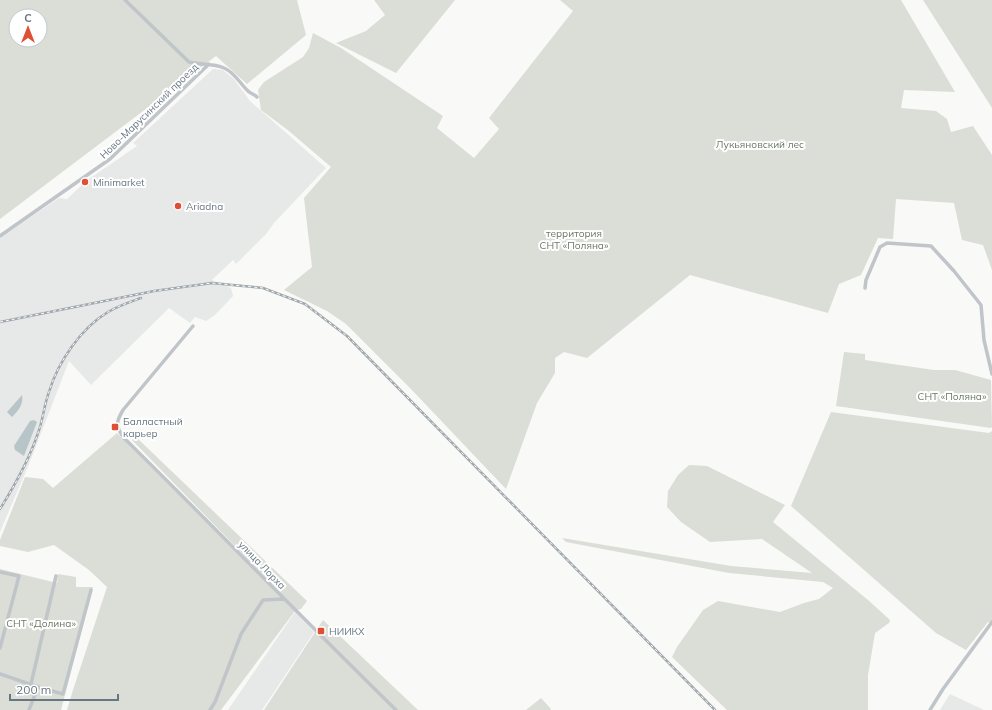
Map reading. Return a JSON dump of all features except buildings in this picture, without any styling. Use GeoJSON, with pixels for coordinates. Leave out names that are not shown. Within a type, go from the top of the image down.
{"type":"FeatureCollection","features":[{"type":"Feature","properties":{"kind":"street"},"geometry":{"type":"LineString","coordinates":[[125,0],[189,62],[196,64],[209,64],[224,68],[236,76],[247,90],[257,97]]}},
{"type":"Feature","properties":{"kind":"street","name":"Ново-Марусинский проезд"},"geometry":{"type":"LineString","coordinates":[[0,236],[110,160],[209,64]]}},
{"type":"Feature","properties":{"kind":"street"},"geometry":{"type":"LineString","coordinates":[[866,288],[866,280],[880,247],[887,243],[931,246],[954,271],[981,305],[984,340],[992,374]]}},
{"type":"Feature","properties":{"kind":"street","name":"улица Лорха"},"geometry":{"type":"LineString","coordinates":[[193,326],[123,410],[117,421],[118,430],[124,438],[396,710]]}},
{"type":"Feature","properties":{"kind":"street"},"geometry":{"type":"LineString","coordinates":[[0,572],[19,576],[0,648]]}},
{"type":"Feature","properties":{"kind":"street"},"geometry":{"type":"LineString","coordinates":[[31,684],[56,576]]}},
{"type":"Feature","properties":{"kind":"street"},"geometry":{"type":"LineString","coordinates":[[0,676],[63,694],[90,590]]}},
{"type":"Feature","properties":{"kind":"street"},"geometry":{"type":"LineString","coordinates":[[210,710],[215,702],[241,634],[263,600],[284,599]]}},
{"type":"Feature","properties":{"kind":"street"},"geometry":{"type":"LineString","coordinates":[[930,710],[992,622]]}},
{"type":"Feature","properties":{"kind":"street"},"geometry":{"type":"LineString","coordinates":[[29,710],[38,687]]}},
{"type":"Feature","properties":{"kind":"shaded area"},"geometry":{"type":"Polygon","coordinates":[[[213,69],[223,70],[234,79],[250,101],[326,168],[274,223],[266,234],[236,264],[233,260],[212,280],[231,288],[233,296],[215,315],[206,321],[195,317],[190,323],[169,308],[91,385],[69,361],[29,464],[0,532],[0,238],[59,198],[67,199],[86,181],[137,146],[133,143],[213,69]]]}},
{"type":"Feature","properties":{"kind":"shaded area"},"geometry":{"type":"Polygon","coordinates":[[[22,395],[21,404],[12,417],[7,412],[22,395]]]}},
{"type":"Feature","properties":{"kind":"shaded area"},"geometry":{"type":"Polygon","coordinates":[[[34,420],[37,422],[24,456],[15,450],[14,446],[30,421],[34,420]]]}},
{"type":"Feature","properties":{"kind":"shaded area"},"geometry":{"type":"Polygon","coordinates":[[[295,612],[314,632],[262,710],[228,710],[295,612]]]}},
{"type":"Feature","properties":{"kind":"shaded area"},"geometry":{"type":"Polygon","coordinates":[[[950,694],[984,710],[940,710],[950,694]]]}},
{"type":"Feature","properties":{"kind":"green space"},"geometry":{"type":"Polygon","coordinates":[[[0,0],[297,0],[306,35],[247,84],[216,56],[0,219],[0,0]]]}},
{"type":"Feature","properties":{"kind":"green space"},"geometry":{"type":"Polygon","coordinates":[[[374,0],[455,0],[396,73],[336,43],[366,31],[385,15],[374,0]]]}},
{"type":"Feature","properties":{"kind":"green space","name":"Лукьяновский лес"},"geometry":{"type":"Polygon","coordinates":[[[560,0],[901,0],[955,92],[904,90],[901,108],[936,111],[947,119],[951,132],[973,126],[992,155],[992,270],[983,245],[962,240],[954,203],[896,199],[893,239],[878,238],[861,275],[839,284],[828,313],[690,275],[587,358],[564,352],[555,358],[555,373],[537,403],[506,489],[411,389],[346,324],[327,311],[284,290],[312,267],[304,198],[331,167],[289,131],[261,110],[258,90],[264,82],[303,57],[309,48],[313,33],[341,48],[443,116],[437,128],[474,158],[499,129],[489,118],[573,11],[560,0]]]}},
{"type":"Feature","properties":{"kind":"green space"},"geometry":{"type":"Polygon","coordinates":[[[923,0],[992,0],[992,108],[923,0]]]}},
{"type":"Feature","properties":{"kind":"green space","name":"СНТ «Поляна»"},"geometry":{"type":"Polygon","coordinates":[[[844,352],[865,354],[865,360],[934,370],[955,370],[991,380],[992,427],[836,406],[844,352]]]}},
{"type":"Feature","properties":{"kind":"green space"},"geometry":{"type":"Polygon","coordinates":[[[831,412],[989,433],[992,431],[992,623],[988,622],[966,650],[936,633],[791,506],[831,412]]]}},
{"type":"Feature","properties":{"kind":"green space"},"geometry":{"type":"Polygon","coordinates":[[[117,433],[295,611],[221,710],[67,710],[107,587],[89,570],[54,545],[28,552],[0,546],[0,540],[25,477],[43,479],[53,488],[117,433]]]}},
{"type":"Feature","properties":{"kind":"green space"},"geometry":{"type":"Polygon","coordinates":[[[136,437],[307,601],[301,609],[297,610],[132,440],[136,437]]]}},
{"type":"Feature","properties":{"kind":"green space"},"geometry":{"type":"Polygon","coordinates":[[[689,465],[707,466],[785,505],[773,522],[868,600],[890,620],[889,623],[875,633],[868,675],[868,710],[727,710],[672,657],[677,647],[703,610],[718,601],[780,612],[819,599],[833,588],[823,582],[729,573],[566,542],[562,538],[731,566],[812,573],[762,539],[710,542],[681,522],[667,507],[668,491],[678,475],[689,465]]]}},
{"type":"Feature","properties":{"kind":"green space","name":"СНТ «Долина»"},"geometry":{"type":"Polygon","coordinates":[[[0,569],[57,583],[58,574],[76,577],[76,587],[93,587],[61,710],[0,710],[0,569]]]}},
{"type":"Feature","properties":{"kind":"green space"},"geometry":{"type":"Polygon","coordinates":[[[323,620],[418,710],[264,710],[323,620]]]}},
{"type":"Feature","properties":{"kind":"green space"},"geometry":{"type":"Polygon","coordinates":[[[541,698],[551,709],[550,710],[526,710],[541,698]]]}},
{"type":"Feature","properties":{"kind":"railway"},"geometry":{"type":"LineString","coordinates":[[0,322],[154,291],[212,283],[263,288],[305,304],[347,336],[715,710]]}},
{"type":"Feature","properties":{"kind":"railway"},"geometry":{"type":"LineString","coordinates":[[0,509],[26,463],[40,428],[47,397],[53,381],[58,369],[72,347],[80,336],[98,319],[124,304],[141,298]]}},
{"type":"Feature","properties":{"kind":"place","name":"Minimarket"},"geometry":{"type":"Point","coordinates":[85,182]}},
{"type":"Feature","properties":{"kind":"place","name":"Ariadna"},"geometry":{"type":"Point","coordinates":[178,206]}},
{"type":"Feature","properties":{"kind":"place","name":"Балластный карьер"},"geometry":{"type":"Point","coordinates":[115,427]}},
{"type":"Feature","properties":{"kind":"place","name":"НИИКХ"},"geometry":{"type":"Point","coordinates":[321,631]}},
{"type":"Feature","properties":{"kind":"park label","name":"территория СНТ «Поляна»"},"geometry":{"type":"Point","coordinates":[574,238]}}]}
